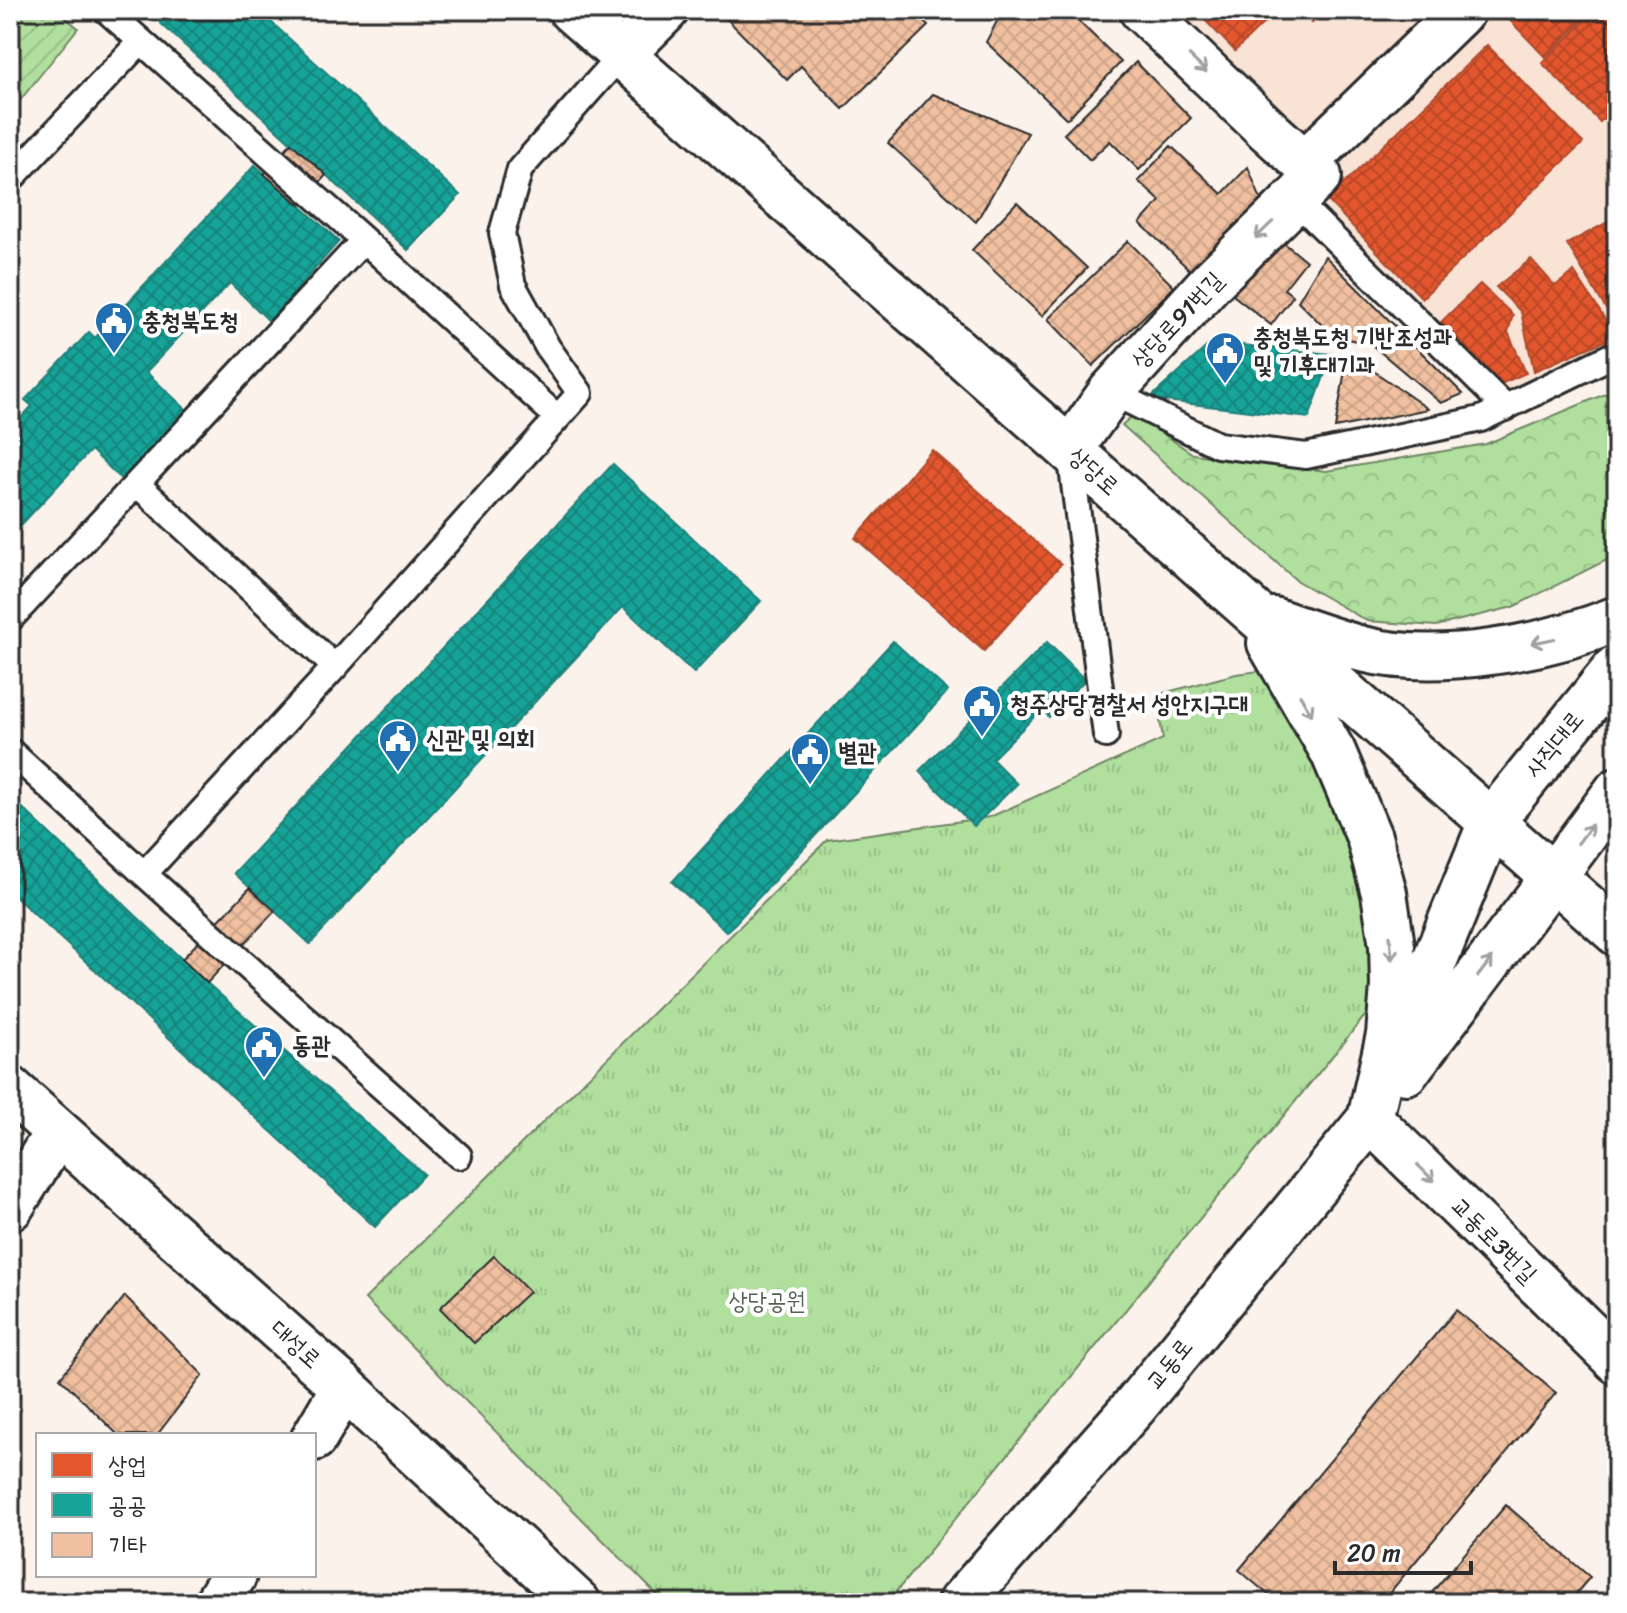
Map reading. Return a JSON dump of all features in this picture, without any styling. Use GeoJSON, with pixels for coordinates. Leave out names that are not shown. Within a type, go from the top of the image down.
{"type":"FeatureCollection","features":[{"type":"Feature","properties":{"kind":"street","name":"상당로"},"geometry":{"type":"LineString","coordinates":[[571,10],[1617,933]]}},
{"type":"Feature","properties":{"kind":"street"},"geometry":{"type":"LineString","coordinates":[[621,55],[666,10]]}},
{"type":"Feature","properties":{"kind":"street"},"geometry":{"type":"LineString","coordinates":[[1142,10],[1300,181]]}},
{"type":"Feature","properties":{"kind":"street","name":"상당로91번길"},"geometry":{"type":"LineString","coordinates":[[1070,450],[1111,392],[1300,181],[1463,10]]}},
{"type":"Feature","properties":{"kind":"street"},"geometry":{"type":"LineString","coordinates":[[1254,613],[1364,650],[1416,656],[1516,647],[1582,633],[1617,619]]}},
{"type":"Feature","properties":{"kind":"street"},"geometry":{"type":"LineString","coordinates":[[1254,613],[1333,752],[1369,837],[1384,893],[1392,946],[1393,986],[1389,1035],[1370,1119]]}},
{"type":"Feature","properties":{"kind":"street","name":"사직대로"},"geometry":{"type":"LineString","coordinates":[[1491,822],[1617,667]]}},
{"type":"Feature","properties":{"kind":"street"},"geometry":{"type":"LineString","coordinates":[[1553,877],[1617,791]]}},
{"type":"Feature","properties":{"kind":"street","name":"교동로"},"geometry":{"type":"LineString","coordinates":[[1370,1119],[1491,822]]}},
{"type":"Feature","properties":{"kind":"street","name":"교동로"},"geometry":{"type":"LineString","coordinates":[[960,1603],[1134,1407],[1370,1119],[1553,877]]}},
{"type":"Feature","properties":{"kind":"street","name":"대성로"},"geometry":{"type":"LineString","coordinates":[[10,1089],[344,1387],[578,1603]]}},
{"type":"Feature","properties":{"kind":"street","name":"교동로3번길"},"geometry":{"type":"LineString","coordinates":[[1370,1119],[1617,1361]]}},
{"type":"Feature","properties":{"kind":"street"},"geometry":{"type":"LineString","coordinates":[[10,1208],[57,1133]]}},
{"type":"Feature","properties":{"kind":"street"},"geometry":{"type":"LineString","coordinates":[[316,1435],[344,1387]]}},
{"type":"Feature","properties":{"kind":"street"},"geometry":{"type":"LineString","coordinates":[[217,1603],[233,1577]]}},
{"type":"Feature","properties":{"kind":"lane"},"geometry":{"type":"LineString","coordinates":[[106,10],[558,418]]}},
{"type":"Feature","properties":{"kind":"lane"},"geometry":{"type":"LineString","coordinates":[[10,180],[141,41]]}},
{"type":"Feature","properties":{"kind":"lane"},"geometry":{"type":"LineString","coordinates":[[144,874],[335,667],[580,393],[548,348],[513,285],[502,233],[520,169],[621,55]]}},
{"type":"Feature","properties":{"kind":"lane"},"geometry":{"type":"LineString","coordinates":[[1300,181],[1506,408]]}},
{"type":"Feature","properties":{"kind":"lane"},"geometry":{"type":"LineString","coordinates":[[10,619],[364,240]]}},
{"type":"Feature","properties":{"kind":"lane"},"geometry":{"type":"LineString","coordinates":[[1111,392],[1218,445],[1306,456],[1481,419],[1617,353]]}},
{"type":"Feature","properties":{"kind":"lane"},"geometry":{"type":"LineString","coordinates":[[1070,450],[1106,735]]}},
{"type":"Feature","properties":{"kind":"lane"},"geometry":{"type":"LineString","coordinates":[[138,485],[335,667]]}},
{"type":"Feature","properties":{"kind":"lane"},"geometry":{"type":"LineString","coordinates":[[10,751],[459,1156]]}},
{"type":"Feature","properties":{"kind":"shaded area"},"geometry":{"type":"Polygon","coordinates":[[[1171,10],[1617,10],[1617,368],[1523,416],[1319,208],[1293,124],[1171,10]]]}},
{"type":"Feature","properties":{"kind":"green space"},"geometry":{"type":"Polygon","coordinates":[[[10,10],[57,10],[78,28],[10,113],[10,10]]]}},
{"type":"Feature","properties":{"kind":"green space"},"geometry":{"type":"Polygon","coordinates":[[[1617,389],[1617,555],[1513,607],[1436,626],[1367,621],[1297,581],[1122,425],[1134,414],[1193,454],[1326,471],[1486,444],[1617,389]]]}},
{"type":"Feature","properties":{"kind":"green space","name":"상당공원"},"geometry":{"type":"Polygon","coordinates":[[[1260,671],[1288,706],[1363,871],[1378,968],[1369,1011],[887,1603],[665,1603],[365,1299],[827,840],[990,817],[1163,739],[1156,695],[1236,674],[1260,671]]]}},
{"type":"Feature","properties":{"kind":"building: 상업"},"geometry":{"type":"Polygon","coordinates":[[[1195,10],[1277,10],[1235,51],[1195,10]]]}},
{"type":"Feature","properties":{"kind":"building: 상업"},"geometry":{"type":"Polygon","coordinates":[[[1299,10],[1326,10],[1312,23],[1299,10]]]}},
{"type":"Feature","properties":{"kind":"building: 상업"},"geometry":{"type":"Polygon","coordinates":[[[1500,10],[1593,10],[1545,57],[1500,10]]]}},
{"type":"Feature","properties":{"kind":"building: 상업"},"geometry":{"type":"Polygon","coordinates":[[[1596,10],[1606,10],[1617,21],[1617,105],[1600,122],[1542,63],[1596,10]]]}},
{"type":"Feature","properties":{"kind":"building: 상업"},"geometry":{"type":"Polygon","coordinates":[[[1487,45],[1583,143],[1422,298],[1327,200],[1487,45]]]}},
{"type":"Feature","properties":{"kind":"building: 상업"},"geometry":{"type":"Polygon","coordinates":[[[1617,217],[1617,325],[1616,326],[1567,244],[1617,217]]]}},
{"type":"Feature","properties":{"kind":"building: 상업"},"geometry":{"type":"Polygon","coordinates":[[[1531,259],[1555,286],[1574,272],[1616,336],[1534,371],[1521,312],[1496,287],[1531,259]]]}},
{"type":"Feature","properties":{"kind":"building: 상업"},"geometry":{"type":"Polygon","coordinates":[[[1480,284],[1513,315],[1508,332],[1526,373],[1496,386],[1439,324],[1480,284]]]}},
{"type":"Feature","properties":{"kind":"building: 상업"},"geometry":{"type":"Polygon","coordinates":[[[932,450],[1061,564],[984,651],[855,538],[932,450]]]}},
{"type":"Feature","properties":{"kind":"building: 공공"},"geometry":{"type":"Polygon","coordinates":[[[146,10],[258,10],[460,195],[408,250],[146,10]]]}},
{"type":"Feature","properties":{"kind":"building: 공공","name":"충청북도청"},"geometry":{"type":"Polygon","coordinates":[[[255,165],[339,241],[269,321],[230,283],[146,372],[187,410],[122,480],[91,450],[10,537],[10,430],[32,406],[25,400],[89,332],[95,338],[255,165]]]}},
{"type":"Feature","properties":{"kind":"building: 공공"},"geometry":{"type":"Polygon","coordinates":[[[1212,342],[1332,354],[1309,418],[1149,399],[1212,342]]]}},
{"type":"Feature","properties":{"kind":"building: 공공","name":"신관 및 의회"},"geometry":{"type":"Polygon","coordinates":[[[613,464],[761,601],[694,673],[623,607],[310,944],[234,873],[613,464]]]}},
{"type":"Feature","properties":{"kind":"building: 공공","name":"별관"},"geometry":{"type":"Polygon","coordinates":[[[893,641],[948,691],[727,932],[672,882],[893,641]]]}},
{"type":"Feature","properties":{"kind":"building: 공공","name":"청주상당경찰서 성안지구대"},"geometry":{"type":"Polygon","coordinates":[[[1047,642],[1085,680],[1049,717],[1042,709],[992,759],[1017,784],[974,826],[919,771],[1047,642]]]}},
{"type":"Feature","properties":{"kind":"building: 공공","name":"동관"},"geometry":{"type":"Polygon","coordinates":[[[10,796],[207,983],[424,1174],[375,1227],[10,892],[10,796]]]}},
{"type":"Feature","properties":{"kind":"building: 기타"},"geometry":{"type":"Polygon","coordinates":[[[718,10],[911,10],[928,26],[843,109],[801,66],[787,80],[718,10]]]}},
{"type":"Feature","properties":{"kind":"building: 기타"},"geometry":{"type":"Polygon","coordinates":[[[1003,10],[1067,10],[1121,62],[1067,119],[986,42],[1003,10]]]}},
{"type":"Feature","properties":{"kind":"building: 기타"},"geometry":{"type":"Polygon","coordinates":[[[1136,62],[1191,118],[1139,170],[1110,141],[1090,160],[1064,134],[1136,62]]]}},
{"type":"Feature","properties":{"kind":"building: 기타"},"geometry":{"type":"Polygon","coordinates":[[[933,94],[1028,133],[976,222],[888,143],[933,94]]]}},
{"type":"Feature","properties":{"kind":"building: 기타"},"geometry":{"type":"Polygon","coordinates":[[[291,143],[326,175],[300,205],[264,174],[291,143]]]}},
{"type":"Feature","properties":{"kind":"building: 기타"},"geometry":{"type":"Polygon","coordinates":[[[1171,146],[1222,194],[1248,167],[1261,200],[1192,272],[1140,223],[1160,201],[1138,181],[1171,146]]]}},
{"type":"Feature","properties":{"kind":"building: 기타"},"geometry":{"type":"Polygon","coordinates":[[[1017,202],[1087,268],[1042,316],[972,250],[1017,202]]]}},
{"type":"Feature","properties":{"kind":"building: 기타"},"geometry":{"type":"Polygon","coordinates":[[[1278,238],[1306,261],[1284,289],[1293,296],[1271,325],[1233,295],[1278,238]]]}},
{"type":"Feature","properties":{"kind":"building: 기타"},"geometry":{"type":"Polygon","coordinates":[[[1128,241],[1174,287],[1093,366],[1048,319],[1128,241]]]}},
{"type":"Feature","properties":{"kind":"building: 기타"},"geometry":{"type":"Polygon","coordinates":[[[1325,256],[1463,394],[1441,403],[1372,345],[1332,335],[1298,301],[1325,256]]]}},
{"type":"Feature","properties":{"kind":"building: 기타"},"geometry":{"type":"Polygon","coordinates":[[[1348,353],[1428,409],[1335,428],[1348,353]]]}},
{"type":"Feature","properties":{"kind":"building: 기타"},"geometry":{"type":"Polygon","coordinates":[[[250,888],[275,911],[207,983],[182,959],[250,888]]]}},
{"type":"Feature","properties":{"kind":"building: 기타"},"geometry":{"type":"Polygon","coordinates":[[[494,1256],[529,1292],[474,1343],[440,1308],[494,1256]]]}},
{"type":"Feature","properties":{"kind":"building: 기타"},"geometry":{"type":"Polygon","coordinates":[[[125,1296],[203,1375],[159,1433],[116,1433],[60,1378],[125,1296]]]}},
{"type":"Feature","properties":{"kind":"building: 기타"},"geometry":{"type":"Polygon","coordinates":[[[1456,1310],[1556,1393],[1381,1603],[1278,1603],[1239,1570],[1456,1310]]]}},
{"type":"Feature","properties":{"kind":"building: 기타"},"geometry":{"type":"Polygon","coordinates":[[[1506,1505],[1590,1577],[1568,1603],[1423,1603],[1506,1505]]]}},
{"type":"Feature","properties":{"kind":"place","name":"충청북도청"},"geometry":{"type":"Point","coordinates":[114,355]}},
{"type":"Feature","properties":{"kind":"place","name":"충청북도청 기반조성과 및 기후대기과"},"geometry":{"type":"Point","coordinates":[1225,385]}},
{"type":"Feature","properties":{"kind":"place","name":"청주상당경찰서 성안지구대"},"geometry":{"type":"Point","coordinates":[982,738]}},
{"type":"Feature","properties":{"kind":"place","name":"신관 및 의회"},"geometry":{"type":"Point","coordinates":[398,773]}},
{"type":"Feature","properties":{"kind":"place","name":"별관"},"geometry":{"type":"Point","coordinates":[810,786]}},
{"type":"Feature","properties":{"kind":"place","name":"동관"},"geometry":{"type":"Point","coordinates":[264,1079]}}]}
